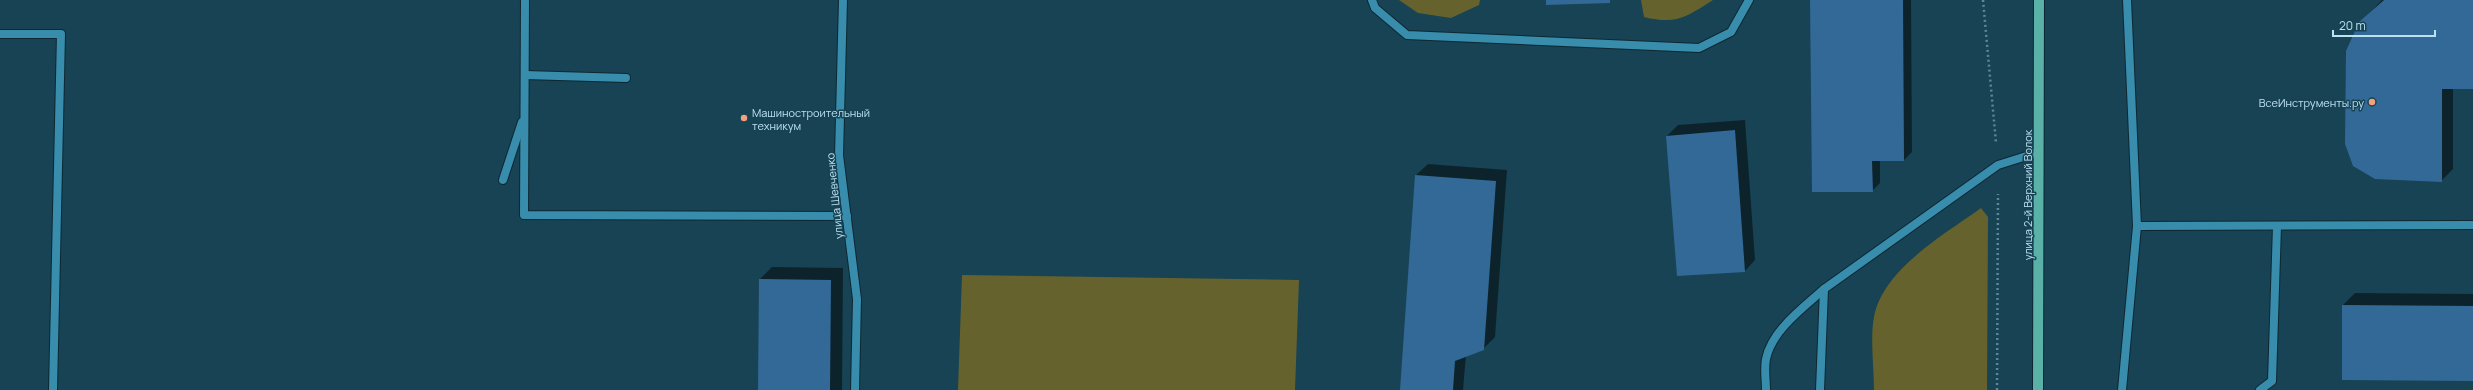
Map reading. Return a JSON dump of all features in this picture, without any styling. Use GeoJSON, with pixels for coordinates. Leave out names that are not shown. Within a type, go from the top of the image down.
{"type":"FeatureCollection","features":[{"type":"Feature","properties":{"kind":"main road","name":"улица 2-й Верхний Волок"},"geometry":{"type":"LineString","coordinates":[[2038,390],[2039,0]]}},
{"type":"Feature","properties":{"kind":"street"},"geometry":{"type":"LineString","coordinates":[[525,0],[524,214],[847,216]]}},
{"type":"Feature","properties":{"kind":"street","name":"улица Шевченко"},"geometry":{"type":"LineString","coordinates":[[843,0],[839,155],[857,299],[855,390]]}},
{"type":"Feature","properties":{"kind":"street"},"geometry":{"type":"LineString","coordinates":[[1372,0],[1375,8],[1407,34],[1699,48],[1731,32],[1749,0]]}},
{"type":"Feature","properties":{"kind":"street"},"geometry":{"type":"LineString","coordinates":[[2122,390],[2137,226],[2127,0]]}},
{"type":"Feature","properties":{"kind":"street"},"geometry":{"type":"LineString","coordinates":[[0,34],[61,34],[53,390]]}},
{"type":"Feature","properties":{"kind":"street"},"geometry":{"type":"LineString","coordinates":[[525,75],[626,78]]}},
{"type":"Feature","properties":{"kind":"street"},"geometry":{"type":"LineString","coordinates":[[503,180],[525,115]]}},
{"type":"Feature","properties":{"kind":"street"},"geometry":{"type":"LineString","coordinates":[[1766,390],[1766,359],[1774,341],[1788,322],[1824,289],[1998,165],[2039,152]]}},
{"type":"Feature","properties":{"kind":"street"},"geometry":{"type":"LineString","coordinates":[[2137,226],[2473,225]]}},
{"type":"Feature","properties":{"kind":"street"},"geometry":{"type":"LineString","coordinates":[[2260,390],[2272,381],[2277,226]]}},
{"type":"Feature","properties":{"kind":"street"},"geometry":{"type":"LineString","coordinates":[[1820,390],[1824,289]]}},
{"type":"Feature","properties":{"kind":"shaded area"},"geometry":{"type":"Polygon","coordinates":[[[1399,0],[1480,0],[1479,5],[1451,18],[1418,13],[1399,0]]]}},
{"type":"Feature","properties":{"kind":"shaded area"},"geometry":{"type":"Polygon","coordinates":[[[1641,0],[1713,0],[1681,18],[1665,20],[1644,17],[1641,0]]]}},
{"type":"Feature","properties":{"kind":"shaded area"},"geometry":{"type":"Polygon","coordinates":[[[1981,208],[1988,217],[1987,390],[1874,390],[1872,343],[1874,317],[1880,300],[1889,283],[1917,254],[1981,208]]]}},
{"type":"Feature","properties":{"kind":"shaded area"},"geometry":{"type":"Polygon","coordinates":[[[962,275],[1299,280],[1295,390],[958,390],[962,275]]]}},
{"type":"Feature","properties":{"kind":"building"},"geometry":{"type":"Polygon","coordinates":[[[1546,0],[1610,0],[1610,3],[1546,5],[1546,0]]]}},
{"type":"Feature","properties":{"kind":"building"},"geometry":{"type":"Polygon","coordinates":[[[1810,0],[1903,0],[1904,161],[1872,161],[1873,192],[1812,192],[1810,0]]]}},
{"type":"Feature","properties":{"kind":"building"},"geometry":{"type":"Polygon","coordinates":[[[2384,0],[2473,0],[2473,89],[2442,89],[2442,182],[2375,179],[2353,166],[2345,144],[2346,51],[2359,22],[2384,0]]]}},
{"type":"Feature","properties":{"kind":"building"},"geometry":{"type":"Polygon","coordinates":[[[1735,130],[1745,272],[1677,276],[1666,136],[1735,130]]]}},
{"type":"Feature","properties":{"kind":"building"},"geometry":{"type":"Polygon","coordinates":[[[1415,175],[1496,181],[1484,350],[1455,361],[1453,390],[1400,390],[1415,175]]]}},
{"type":"Feature","properties":{"kind":"building"},"geometry":{"type":"Polygon","coordinates":[[[759,279],[831,280],[830,390],[758,390],[759,279]]]}},
{"type":"Feature","properties":{"kind":"building"},"geometry":{"type":"Polygon","coordinates":[[[2342,305],[2473,306],[2473,381],[2342,380],[2342,305]]]}},
{"type":"Feature","properties":{"kind":"place","name":"ВсеИнструменты.ру"},"geometry":{"type":"Point","coordinates":[2372,102]}},
{"type":"Feature","properties":{"kind":"place","name":"Машиностроительный техникум"},"geometry":{"type":"Point","coordinates":[744,118]}}]}
